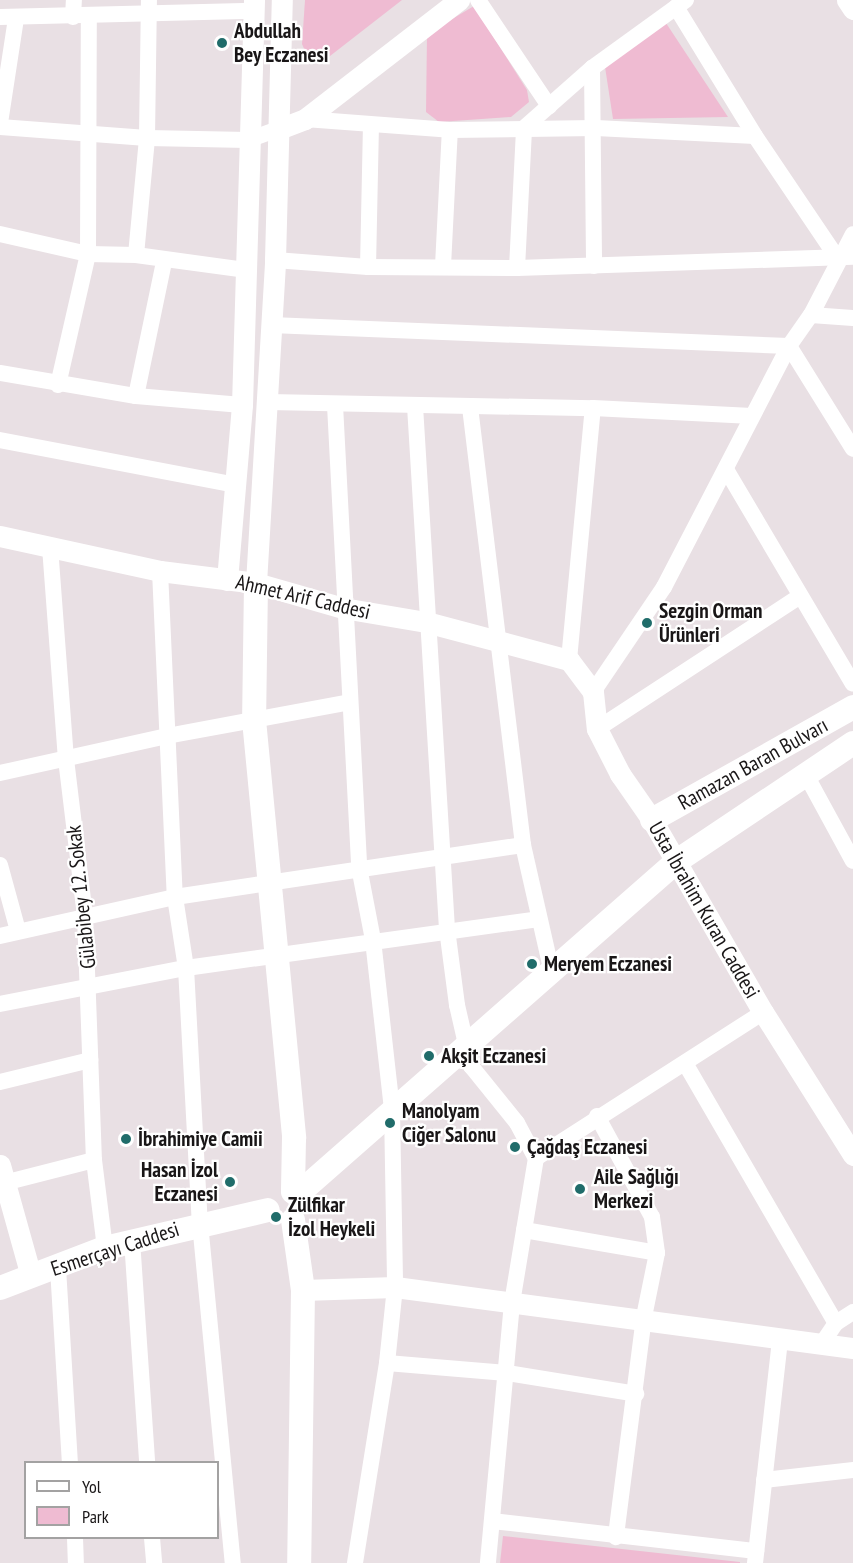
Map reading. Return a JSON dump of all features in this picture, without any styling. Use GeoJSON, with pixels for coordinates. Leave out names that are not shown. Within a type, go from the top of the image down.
{"type":"FeatureCollection","features":[{"type":"Feature","properties":{"kind":"main road"},"geometry":{"type":"LineString","coordinates":[[256,583],[254,720],[273,881],[294,1138],[295,1193],[301,1209],[293,1220],[303,1290],[299,1563]]}},
{"type":"Feature","properties":{"kind":"main road","name":"Ramazan Baran Bulvarı"},"geometry":{"type":"LineString","coordinates":[[652,820],[853,707]]}},
{"type":"Feature","properties":{"kind":"main road","name":"Ramazan Baran Bulvarı"},"geometry":{"type":"LineString","coordinates":[[295,1193],[551,968],[677,861],[805,773],[853,743]]}},
{"type":"Feature","properties":{"kind":"main road"},"geometry":{"type":"LineString","coordinates":[[293,1220],[275,1220],[268,1210],[272,1195],[286,1189],[295,1193]]}},
{"type":"Feature","properties":{"kind":"main road","name":"Esmerçayı Caddesi"},"geometry":{"type":"LineString","coordinates":[[0,1288],[132,1240],[200,1223],[268,1210]]}},
{"type":"Feature","properties":{"kind":"street"},"geometry":{"type":"LineString","coordinates":[[256,583],[275,260],[282,0]]}},
{"type":"Feature","properties":{"kind":"street"},"geometry":{"type":"LineString","coordinates":[[227,580],[237,485],[242,405],[248,140],[254,6],[149,7],[8,18],[0,125],[147,138],[248,140],[305,119],[459,0]]}},
{"type":"Feature","properties":{"kind":"street"},"geometry":{"type":"LineString","coordinates":[[478,0],[549,106]]}},
{"type":"Feature","properties":{"kind":"street"},"geometry":{"type":"LineString","coordinates":[[847,0],[853,9]]}},
{"type":"Feature","properties":{"kind":"street"},"geometry":{"type":"LineString","coordinates":[[517,268],[524,128],[592,68],[681,4],[755,136],[846,258]]}},
{"type":"Feature","properties":{"kind":"street"},"geometry":{"type":"LineString","coordinates":[[136,255],[147,138],[149,7]]}},
{"type":"Feature","properties":{"kind":"street"},"geometry":{"type":"LineString","coordinates":[[58,385],[88,254],[89,132],[79,11]]}},
{"type":"Feature","properties":{"kind":"street"},"geometry":{"type":"LineString","coordinates":[[592,68],[596,128],[594,266]]}},
{"type":"Feature","properties":{"kind":"street"},"geometry":{"type":"LineString","coordinates":[[305,119],[371,126],[450,130],[596,128],[755,136]]}},
{"type":"Feature","properties":{"kind":"street"},"geometry":{"type":"LineString","coordinates":[[368,267],[371,126]]}},
{"type":"Feature","properties":{"kind":"street"},"geometry":{"type":"LineString","coordinates":[[443,266],[450,130]]}},
{"type":"Feature","properties":{"kind":"street"},"geometry":{"type":"LineString","coordinates":[[0,234],[88,254],[136,255],[164,262],[245,270]]}},
{"type":"Feature","properties":{"kind":"street"},"geometry":{"type":"LineString","coordinates":[[593,408],[569,660],[593,692],[664,587],[727,471],[752,416],[789,345],[811,315],[846,258],[853,234]]}},
{"type":"Feature","properties":{"kind":"street"},"geometry":{"type":"LineString","coordinates":[[275,260],[368,267],[517,268],[846,258]]}},
{"type":"Feature","properties":{"kind":"street"},"geometry":{"type":"LineString","coordinates":[[136,396],[164,262]]}},
{"type":"Feature","properties":{"kind":"street"},"geometry":{"type":"LineString","coordinates":[[811,315],[853,318]]}},
{"type":"Feature","properties":{"kind":"street"},"geometry":{"type":"LineString","coordinates":[[271,325],[789,345]]}},
{"type":"Feature","properties":{"kind":"street"},"geometry":{"type":"LineString","coordinates":[[789,345],[853,449]]}},
{"type":"Feature","properties":{"kind":"street"},"geometry":{"type":"LineString","coordinates":[[0,373],[58,385],[136,396],[242,405]]}},
{"type":"Feature","properties":{"kind":"street"},"geometry":{"type":"LineString","coordinates":[[268,402],[593,408],[752,416]]}},
{"type":"Feature","properties":{"kind":"street"},"geometry":{"type":"LineString","coordinates":[[335,405],[343,608],[359,867],[373,940],[392,1109],[394,1287],[387,1363],[355,1563]]}},
{"type":"Feature","properties":{"kind":"street"},"geometry":{"type":"LineString","coordinates":[[415,406],[426,622],[447,929],[465,1045],[471,1066],[517,1123],[536,1158],[512,1303],[488,1563]]}},
{"type":"Feature","properties":{"kind":"street"},"geometry":{"type":"LineString","coordinates":[[470,407],[523,845],[537,919],[551,968]]}},
{"type":"Feature","properties":{"kind":"street"},"geometry":{"type":"LineString","coordinates":[[0,440],[237,485]]}},
{"type":"Feature","properties":{"kind":"street"},"geometry":{"type":"LineString","coordinates":[[727,471],[799,597],[853,684]]}},
{"type":"Feature","properties":{"kind":"street","name":"Ahmet Arif Caddesi"},"geometry":{"type":"LineString","coordinates":[[0,536],[160,571],[256,583],[343,608],[426,622],[569,660]]}},
{"type":"Feature","properties":{"kind":"street","name":"Gülabibey 12. Sokak"},"geometry":{"type":"LineString","coordinates":[[50,547],[66,759],[85,916],[90,989],[94,1160],[105,1248]]}},
{"type":"Feature","properties":{"kind":"street"},"geometry":{"type":"LineString","coordinates":[[160,571],[175,897],[186,968],[200,1223],[233,1563]]}},
{"type":"Feature","properties":{"kind":"street"},"geometry":{"type":"LineString","coordinates":[[597,729],[799,597]]}},
{"type":"Feature","properties":{"kind":"street","name":"Usta İbrahim Kuran Caddesi"},"geometry":{"type":"LineString","coordinates":[[593,692],[597,729],[620,774],[652,820],[763,1012],[853,1155]]}},
{"type":"Feature","properties":{"kind":"street"},"geometry":{"type":"LineString","coordinates":[[0,773],[167,736],[350,702]]}},
{"type":"Feature","properties":{"kind":"street"},"geometry":{"type":"LineString","coordinates":[[805,773],[853,861]]}},
{"type":"Feature","properties":{"kind":"street"},"geometry":{"type":"LineString","coordinates":[[0,936],[175,897],[359,867],[523,845]]}},
{"type":"Feature","properties":{"kind":"street"},"geometry":{"type":"LineString","coordinates":[[0,865],[18,931]]}},
{"type":"Feature","properties":{"kind":"street"},"geometry":{"type":"LineString","coordinates":[[0,1004],[90,989],[186,968],[278,953],[537,919]]}},
{"type":"Feature","properties":{"kind":"street"},"geometry":{"type":"LineString","coordinates":[[536,1158],[597,1116],[685,1063],[763,1012]]}},
{"type":"Feature","properties":{"kind":"street"},"geometry":{"type":"LineString","coordinates":[[0,1082],[90,1060]]}},
{"type":"Feature","properties":{"kind":"street"},"geometry":{"type":"LineString","coordinates":[[685,1063],[836,1323]]}},
{"type":"Feature","properties":{"kind":"street"},"geometry":{"type":"LineString","coordinates":[[597,1116],[652,1217],[657,1253],[644,1317],[616,1537]]}},
{"type":"Feature","properties":{"kind":"street"},"geometry":{"type":"LineString","coordinates":[[31,1276],[2,1177],[94,1160]]}},
{"type":"Feature","properties":{"kind":"street"},"geometry":{"type":"LineString","coordinates":[[524,1230],[657,1253]]}},
{"type":"Feature","properties":{"kind":"street"},"geometry":{"type":"LineString","coordinates":[[132,1240],[147,1461]]}},
{"type":"Feature","properties":{"kind":"street"},"geometry":{"type":"LineString","coordinates":[[58,1268],[70,1461]]}},
{"type":"Feature","properties":{"kind":"street"},"geometry":{"type":"LineString","coordinates":[[303,1290],[394,1287],[512,1303],[644,1317],[780,1340],[853,1348]]}},
{"type":"Feature","properties":{"kind":"street"},"geometry":{"type":"LineString","coordinates":[[821,1345],[836,1323],[853,1312]]}},
{"type":"Feature","properties":{"kind":"street"},"geometry":{"type":"LineString","coordinates":[[492,1521],[755,1557],[780,1340]]}},
{"type":"Feature","properties":{"kind":"street"},"geometry":{"type":"LineString","coordinates":[[387,1363],[507,1373],[636,1394]]}},
{"type":"Feature","properties":{"kind":"street"},"geometry":{"type":"LineString","coordinates":[[764,1480],[853,1470]]}},
{"type":"Feature","properties":{"kind":"street"},"geometry":{"type":"LineString","coordinates":[[75,1539],[76,1563]]}},
{"type":"Feature","properties":{"kind":"street"},"geometry":{"type":"LineString","coordinates":[[152,1539],[154,1563]]}},
{"type":"Feature","properties":{"kind":"green space"},"geometry":{"type":"Polygon","coordinates":[[[305,0],[402,0],[321,63],[308,58],[302,44],[305,0]]]}},
{"type":"Feature","properties":{"kind":"green space"},"geometry":{"type":"Polygon","coordinates":[[[474,6],[527,90],[529,102],[511,117],[439,122],[426,112],[427,34],[474,6]]]}},
{"type":"Feature","properties":{"kind":"green space"},"geometry":{"type":"Polygon","coordinates":[[[664,20],[728,117],[613,119],[605,67],[664,20]]]}},
{"type":"Feature","properties":{"kind":"green space"},"geometry":{"type":"Polygon","coordinates":[[[503,1536],[740,1562],[740,1563],[500,1563],[503,1536]]]}},
{"type":"Feature","properties":{"kind":"place","name":"Abdullah Bey Eczanesi"},"geometry":{"type":"Point","coordinates":[222,43]}},
{"type":"Feature","properties":{"kind":"place","name":"Sezgin Orman Ürünleri"},"geometry":{"type":"Point","coordinates":[647,623]}},
{"type":"Feature","properties":{"kind":"place","name":"Meryem Eczanesi"},"geometry":{"type":"Point","coordinates":[532,964]}},
{"type":"Feature","properties":{"kind":"place","name":"Akşit Eczanesi"},"geometry":{"type":"Point","coordinates":[429,1056]}},
{"type":"Feature","properties":{"kind":"place","name":"Manolyam Ciğer Salonu"},"geometry":{"type":"Point","coordinates":[390,1123]}},
{"type":"Feature","properties":{"kind":"place","name":"İbrahimiye Camii"},"geometry":{"type":"Point","coordinates":[126,1139]}},
{"type":"Feature","properties":{"kind":"place","name":"Çağdaş Eczanesi"},"geometry":{"type":"Point","coordinates":[515,1147]}},
{"type":"Feature","properties":{"kind":"place","name":"Hasan İzol Eczanesi"},"geometry":{"type":"Point","coordinates":[230,1182]}},
{"type":"Feature","properties":{"kind":"place","name":"Aile Sağlığı Merkezi"},"geometry":{"type":"Point","coordinates":[580,1189]}},
{"type":"Feature","properties":{"kind":"place","name":"Zülfikar İzol Heykeli"},"geometry":{"type":"Point","coordinates":[276,1217]}}]}
